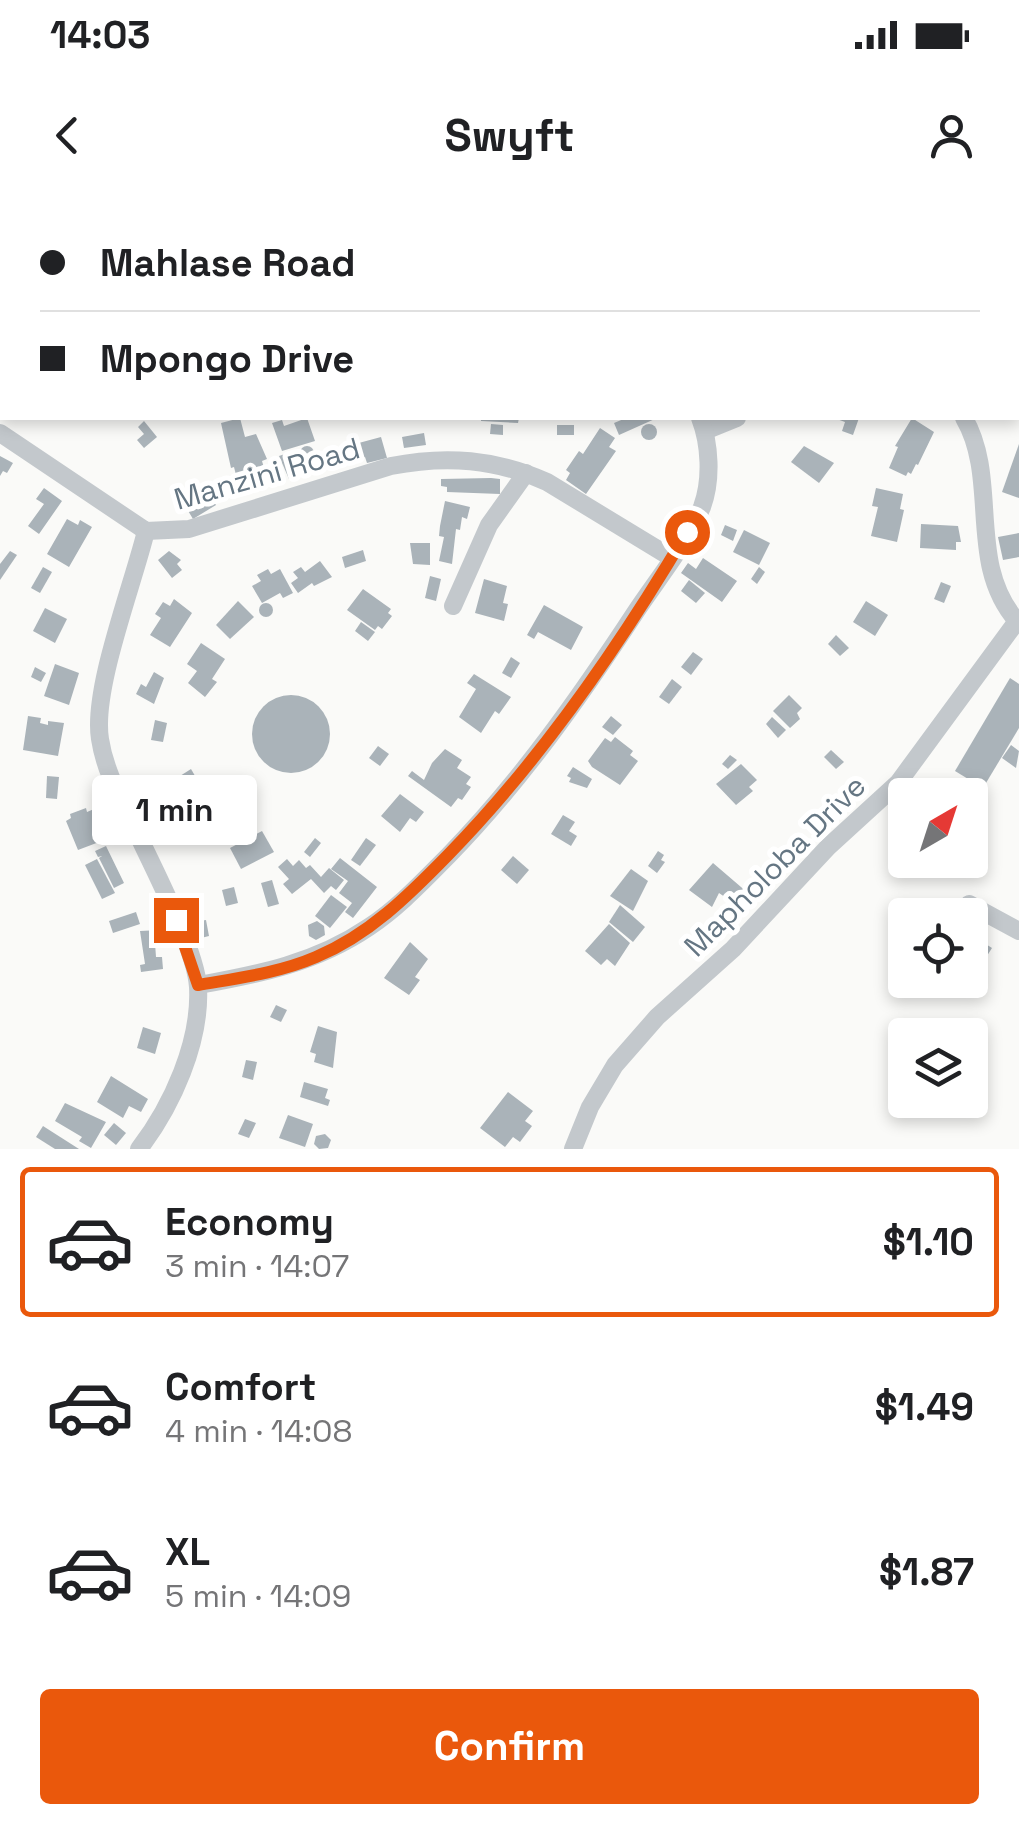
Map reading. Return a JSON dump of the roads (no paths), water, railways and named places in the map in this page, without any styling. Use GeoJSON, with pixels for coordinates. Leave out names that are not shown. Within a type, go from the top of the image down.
{"type":"FeatureCollection","features":[{"type":"Feature","properties":{"kind":"street"},"geometry":{"type":"LineString","coordinates":[[965,420],[980,470],[987,560],[1004,606],[1018,621]]}},
{"type":"Feature","properties":{"kind":"street"},"geometry":{"type":"LineString","coordinates":[[198,985],[278,970],[318,956],[368,928],[400,904],[523,773],[672,558],[702,506],[708,464],[702,424]]}},
{"type":"Feature","properties":{"kind":"street","name":"Manzini Road"},"geometry":{"type":"LineString","coordinates":[[0,433],[146,531],[189,529],[391,466],[460,458],[526,472],[672,558]]}},
{"type":"Feature","properties":{"kind":"street"},"geometry":{"type":"LineString","coordinates":[[454,606],[489,525],[526,472]]}},
{"type":"Feature","properties":{"kind":"street"},"geometry":{"type":"LineString","coordinates":[[139,1149],[176,1088],[191,1046],[198,985],[166,897],[108,771],[100,737],[99,708],[109,663],[146,531]]}},
{"type":"Feature","properties":{"kind":"street","name":"Mapholoba Drive"},"geometry":{"type":"LineString","coordinates":[[574,1149],[590,1107],[615,1064],[656,1016],[733,948],[828,847],[898,782],[1018,621]]}},
{"type":"Feature","properties":{"kind":"street"},"geometry":{"type":"LineString","coordinates":[[988,915],[1019,931]]}}]}
